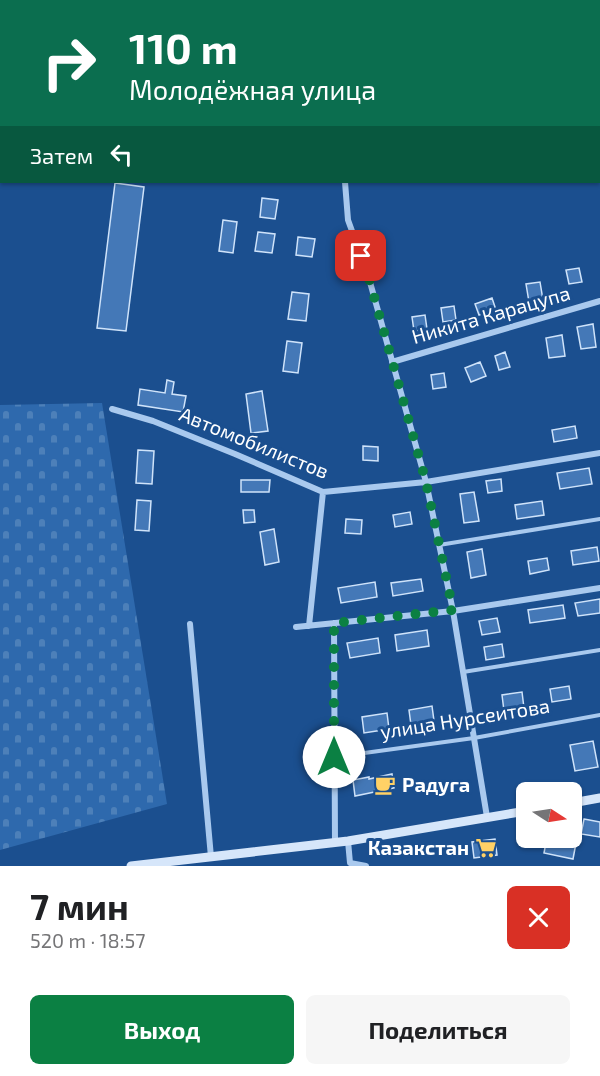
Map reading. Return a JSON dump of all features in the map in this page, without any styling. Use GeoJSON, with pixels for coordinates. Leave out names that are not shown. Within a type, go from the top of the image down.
{"type":"FeatureCollection","features":[{"type":"Feature","properties":{"kind":"main road"},"geometry":{"type":"LineString","coordinates":[[582,801],[600,798]]}},
{"type":"Feature","properties":{"kind":"main road"},"geometry":{"type":"LineString","coordinates":[[132,866],[194,863],[211,857],[335,843],[516,813]]}},
{"type":"Feature","properties":{"kind":"street"},"geometry":{"type":"LineString","coordinates":[[345,183],[348,220],[368,275],[426,482],[453,610],[487,817]]}},
{"type":"Feature","properties":{"kind":"street","name":"Никита Карацупа"},"geometry":{"type":"LineString","coordinates":[[392,362],[600,301]]}},
{"type":"Feature","properties":{"kind":"street","name":"Автомобилистов"},"geometry":{"type":"LineString","coordinates":[[112,409],[161,424],[323,492],[426,482],[600,453]]}},
{"type":"Feature","properties":{"kind":"street"},"geometry":{"type":"LineString","coordinates":[[309,626],[323,492]]}},
{"type":"Feature","properties":{"kind":"street"},"geometry":{"type":"LineString","coordinates":[[296,627],[453,610],[600,588]]}},
{"type":"Feature","properties":{"kind":"street"},"geometry":{"type":"LineString","coordinates":[[334,623],[335,843]]}},
{"type":"Feature","properties":{"kind":"street"},"geometry":{"type":"LineString","coordinates":[[190,624],[211,857]]}},
{"type":"Feature","properties":{"kind":"street"},"geometry":{"type":"LineString","coordinates":[[348,841],[350,865],[366,866]]}},
{"type":"Feature","properties":{"kind":"lane"},"geometry":{"type":"LineString","coordinates":[[439,545],[600,519]]}},
{"type":"Feature","properties":{"kind":"lane"},"geometry":{"type":"LineString","coordinates":[[463,672],[600,650]]}},
{"type":"Feature","properties":{"kind":"lane","name":"улица Нурсеитова"},"geometry":{"type":"LineString","coordinates":[[334,757],[474,738],[600,715]]}},
{"type":"Feature","properties":{"kind":"green space"},"geometry":{"type":"Polygon","coordinates":[[[102,403],[167,804],[0,850],[0,405],[102,403]]]}},
{"type":"Feature","properties":{"kind":"building"},"geometry":{"type":"Polygon","coordinates":[[[115,183],[144,187],[126,331],[97,328],[115,183]]]}},
{"type":"Feature","properties":{"kind":"building"},"geometry":{"type":"Polygon","coordinates":[[[262,198],[278,200],[275,219],[260,217],[262,198]]]}},
{"type":"Feature","properties":{"kind":"building"},"geometry":{"type":"Polygon","coordinates":[[[223,220],[237,222],[233,253],[219,251],[223,220]]]}},
{"type":"Feature","properties":{"kind":"building"},"geometry":{"type":"Polygon","coordinates":[[[258,232],[275,234],[272,253],[255,251],[258,232]]]}},
{"type":"Feature","properties":{"kind":"building"},"geometry":{"type":"Polygon","coordinates":[[[298,237],[315,239],[312,257],[296,255],[298,237]]]}},
{"type":"Feature","properties":{"kind":"building"},"geometry":{"type":"Polygon","coordinates":[[[579,268],[582,282],[569,284],[566,270],[579,268]]]}},
{"type":"Feature","properties":{"kind":"building"},"geometry":{"type":"Polygon","coordinates":[[[540,282],[543,300],[529,302],[526,284],[540,282]]]}},
{"type":"Feature","properties":{"kind":"building"},"geometry":{"type":"Polygon","coordinates":[[[292,292],[309,294],[306,321],[288,319],[292,292]]]}},
{"type":"Feature","properties":{"kind":"building"},"geometry":{"type":"Polygon","coordinates":[[[492,298],[496,310],[479,315],[475,304],[492,298]]]}},
{"type":"Feature","properties":{"kind":"building"},"geometry":{"type":"Polygon","coordinates":[[[454,306],[456,320],[443,322],[441,308],[454,306]]]}},
{"type":"Feature","properties":{"kind":"building"},"geometry":{"type":"Polygon","coordinates":[[[425,315],[427,329],[414,331],[412,317],[425,315]]]}},
{"type":"Feature","properties":{"kind":"building"},"geometry":{"type":"Polygon","coordinates":[[[593,324],[596,347],[581,349],[577,327],[593,324]]]}},
{"type":"Feature","properties":{"kind":"building"},"geometry":{"type":"Polygon","coordinates":[[[562,335],[565,356],[549,358],[546,338],[562,335]]]}},
{"type":"Feature","properties":{"kind":"building"},"geometry":{"type":"Polygon","coordinates":[[[287,341],[302,343],[298,373],[283,371],[287,341]]]}},
{"type":"Feature","properties":{"kind":"building"},"geometry":{"type":"Polygon","coordinates":[[[505,352],[510,367],[499,370],[495,356],[505,352]]]}},
{"type":"Feature","properties":{"kind":"building"},"geometry":{"type":"Polygon","coordinates":[[[480,362],[486,376],[471,382],[465,368],[480,362]]]}},
{"type":"Feature","properties":{"kind":"building"},"geometry":{"type":"Polygon","coordinates":[[[444,373],[446,387],[433,389],[431,375],[444,373]]]}},
{"type":"Feature","properties":{"kind":"building"},"geometry":{"type":"Polygon","coordinates":[[[167,380],[174,382],[172,394],[186,396],[183,412],[138,405],[140,389],[165,393],[167,380]]]}},
{"type":"Feature","properties":{"kind":"building"},"geometry":{"type":"Polygon","coordinates":[[[262,391],[268,431],[251,433],[246,394],[262,391]]]}},
{"type":"Feature","properties":{"kind":"building"},"geometry":{"type":"Polygon","coordinates":[[[575,426],[577,438],[554,442],[552,430],[575,426]]]}},
{"type":"Feature","properties":{"kind":"building"},"geometry":{"type":"Polygon","coordinates":[[[363,446],[378,447],[378,461],[363,460],[363,446]]]}},
{"type":"Feature","properties":{"kind":"building"},"geometry":{"type":"Polygon","coordinates":[[[138,450],[154,451],[152,484],[136,483],[138,450]]]}},
{"type":"Feature","properties":{"kind":"building"},"geometry":{"type":"Polygon","coordinates":[[[589,468],[592,484],[560,489],[557,473],[589,468]]]}},
{"type":"Feature","properties":{"kind":"building"},"geometry":{"type":"Polygon","coordinates":[[[501,479],[502,491],[488,493],[486,481],[501,479]]]}},
{"type":"Feature","properties":{"kind":"building"},"geometry":{"type":"Polygon","coordinates":[[[241,480],[270,480],[269,492],[241,492],[241,480]]]}},
{"type":"Feature","properties":{"kind":"building"},"geometry":{"type":"Polygon","coordinates":[[[474,492],[479,521],[464,523],[460,494],[474,492]]]}},
{"type":"Feature","properties":{"kind":"building"},"geometry":{"type":"Polygon","coordinates":[[[137,500],[151,501],[149,531],[135,530],[137,500]]]}},
{"type":"Feature","properties":{"kind":"building"},"geometry":{"type":"Polygon","coordinates":[[[542,501],[544,515],[517,519],[515,505],[542,501]]]}},
{"type":"Feature","properties":{"kind":"building"},"geometry":{"type":"Polygon","coordinates":[[[243,510],[254,510],[255,522],[244,523],[243,510]]]}},
{"type":"Feature","properties":{"kind":"building"},"geometry":{"type":"Polygon","coordinates":[[[410,512],[412,524],[395,527],[393,515],[410,512]]]}},
{"type":"Feature","properties":{"kind":"building"},"geometry":{"type":"Polygon","coordinates":[[[346,519],[362,520],[361,534],[345,533],[346,519]]]}},
{"type":"Feature","properties":{"kind":"building"},"geometry":{"type":"Polygon","coordinates":[[[274,529],[279,562],[265,565],[260,532],[274,529]]]}},
{"type":"Feature","properties":{"kind":"building"},"geometry":{"type":"Polygon","coordinates":[[[597,547],[599,561],[573,565],[571,551],[597,547]]]}},
{"type":"Feature","properties":{"kind":"building"},"geometry":{"type":"Polygon","coordinates":[[[482,549],[486,575],[471,578],[467,552],[482,549]]]}},
{"type":"Feature","properties":{"kind":"building"},"geometry":{"type":"Polygon","coordinates":[[[547,558],[549,570],[530,574],[528,561],[547,558]]]}},
{"type":"Feature","properties":{"kind":"building"},"geometry":{"type":"Polygon","coordinates":[[[421,579],[423,591],[393,596],[391,583],[421,579]]]}},
{"type":"Feature","properties":{"kind":"building"},"geometry":{"type":"Polygon","coordinates":[[[375,582],[377,597],[341,603],[338,588],[375,582]]]}},
{"type":"Feature","properties":{"kind":"building"},"geometry":{"type":"Polygon","coordinates":[[[600,599],[600,613],[578,616],[575,603],[600,599]]]}},
{"type":"Feature","properties":{"kind":"building"},"geometry":{"type":"Polygon","coordinates":[[[563,605],[565,618],[530,623],[528,610],[563,605]]]}},
{"type":"Feature","properties":{"kind":"building"},"geometry":{"type":"Polygon","coordinates":[[[497,618],[500,632],[482,635],[479,621],[497,618]]]}},
{"type":"Feature","properties":{"kind":"building"},"geometry":{"type":"Polygon","coordinates":[[[427,630],[429,646],[397,651],[395,635],[427,630]]]}},
{"type":"Feature","properties":{"kind":"building"},"geometry":{"type":"Polygon","coordinates":[[[378,638],[380,653],[350,658],[347,643],[378,638]]]}},
{"type":"Feature","properties":{"kind":"building"},"geometry":{"type":"Polygon","coordinates":[[[502,644],[504,657],[486,660],[484,647],[502,644]]]}},
{"type":"Feature","properties":{"kind":"building"},"geometry":{"type":"Polygon","coordinates":[[[569,686],[571,699],[552,702],[550,689],[569,686]]]}},
{"type":"Feature","properties":{"kind":"building"},"geometry":{"type":"Polygon","coordinates":[[[522,692],[524,708],[504,711],[502,695],[522,692]]]}},
{"type":"Feature","properties":{"kind":"building"},"geometry":{"type":"Polygon","coordinates":[[[432,706],[434,721],[411,725],[409,710],[432,706]]]}},
{"type":"Feature","properties":{"kind":"building"},"geometry":{"type":"Polygon","coordinates":[[[387,713],[389,729],[364,733],[362,717],[387,713]]]}},
{"type":"Feature","properties":{"kind":"building"},"geometry":{"type":"Polygon","coordinates":[[[593,741],[598,767],[575,771],[570,745],[593,741]]]}},
{"type":"Feature","properties":{"kind":"building"},"geometry":{"type":"Polygon","coordinates":[[[392,774],[394,788],[355,796],[353,780],[392,774]]]}},
{"type":"Feature","properties":{"kind":"building"},"geometry":{"type":"Polygon","coordinates":[[[584,819],[600,822],[600,837],[582,834],[584,819]]]}},
{"type":"Feature","properties":{"kind":"building"},"geometry":{"type":"Polygon","coordinates":[[[495,839],[497,855],[474,858],[472,842],[495,839]]]}},
{"type":"Feature","properties":{"kind":"building"},"geometry":{"type":"Polygon","coordinates":[[[545,848],[575,848],[573,859],[544,853],[545,848]]]}},
{"type":"Feature","properties":{"kind":"place","name":"Радуга"},"geometry":{"type":"Point","coordinates":[385,785]}},
{"type":"Feature","properties":{"kind":"place","name":"Казакстан"},"geometry":{"type":"Point","coordinates":[486,848]}},
{"type":"Feature","properties":{"kind":"route"},"geometry":{"type":"LineString","coordinates":[[334,757],[334,623],[453,610],[426,482],[361,256]]}}]}
